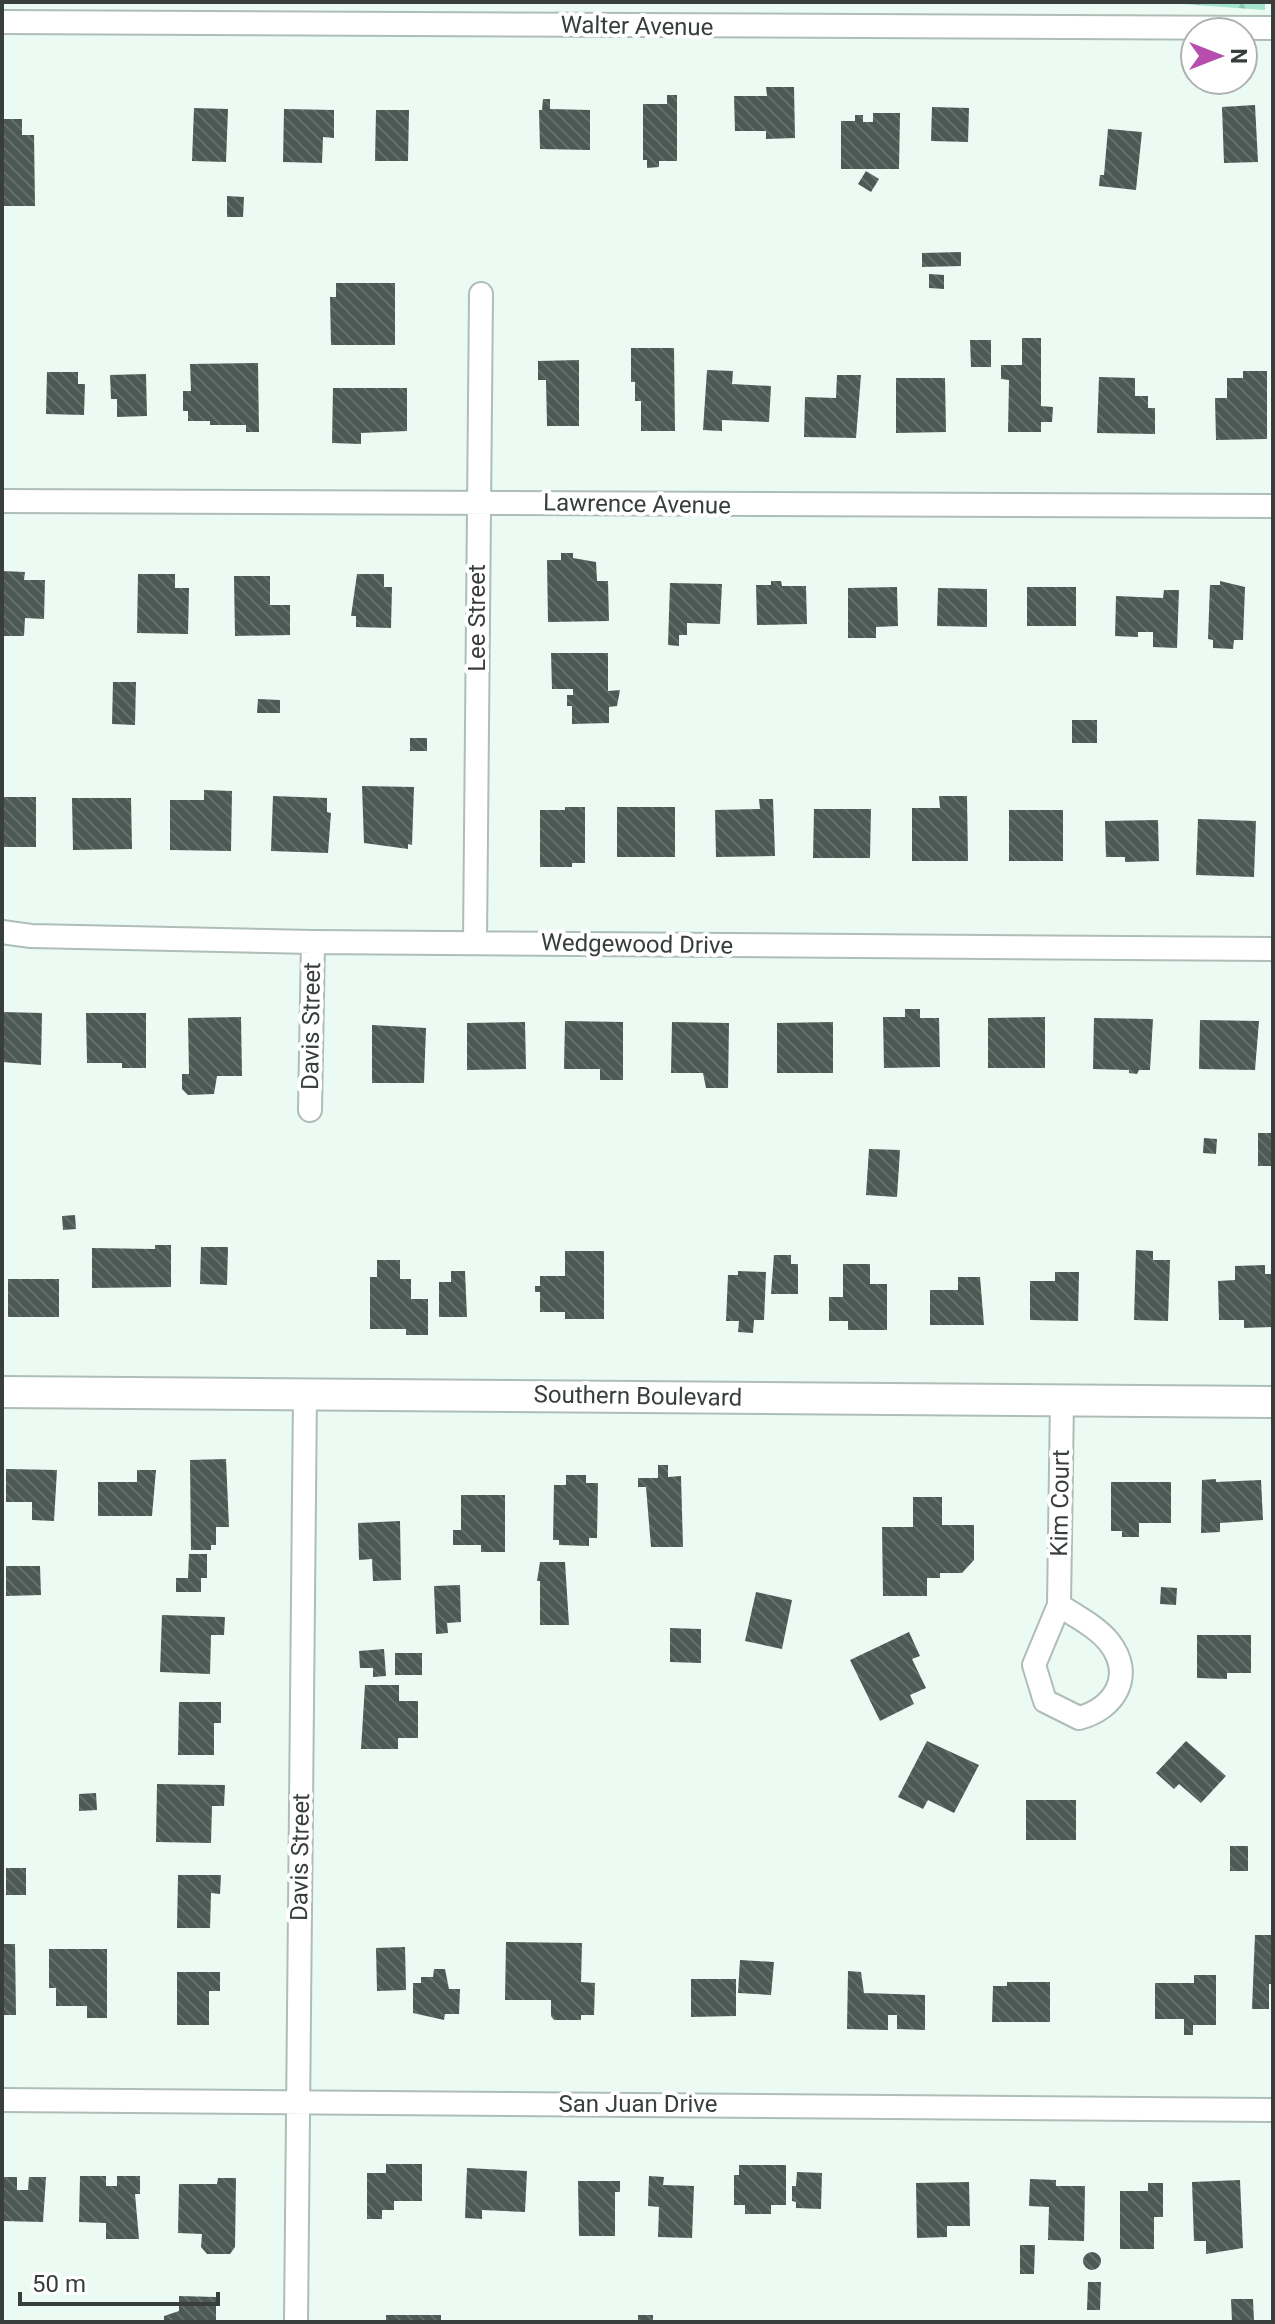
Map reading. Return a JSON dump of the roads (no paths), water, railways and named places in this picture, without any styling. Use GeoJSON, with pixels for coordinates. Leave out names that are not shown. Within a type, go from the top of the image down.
{"type":"FeatureCollection","features":[{"type":"Feature","properties":{"kind":"street","name":"Walter Avenue"},"geometry":{"type":"LineString","coordinates":[[2,22],[1273,28]]}},
{"type":"Feature","properties":{"kind":"street","name":"Lee Street"},"geometry":{"type":"LineString","coordinates":[[475,942],[481,294]]}},
{"type":"Feature","properties":{"kind":"street","name":"Lawrence Avenue"},"geometry":{"type":"LineString","coordinates":[[2,501],[1273,506]]}},
{"type":"Feature","properties":{"kind":"street","name":"Wedgewood Drive"},"geometry":{"type":"LineString","coordinates":[[2,932],[31,936],[313,942],[1273,949]]}},
{"type":"Feature","properties":{"kind":"street","name":"Davis Street"},"geometry":{"type":"LineString","coordinates":[[310,1110],[313,942]]}},
{"type":"Feature","properties":{"kind":"street","name":"Southern Boulevard"},"geometry":{"type":"LineString","coordinates":[[2,1392],[1273,1402]]}},
{"type":"Feature","properties":{"kind":"street","name":"Davis Street"},"geometry":{"type":"LineString","coordinates":[[296,2322],[305,1393]]}},
{"type":"Feature","properties":{"kind":"street","name":"Kim Court"},"geometry":{"type":"LineString","coordinates":[[1059,1605],[1110,1644],[1119,1663],[1112,1702],[1100,1712],[1079,1718],[1045,1701],[1034,1665],[1059,1605],[1062,1400]]}},
{"type":"Feature","properties":{"kind":"street","name":"San Juan Drive"},"geometry":{"type":"LineString","coordinates":[[2,2100],[1273,2110]]}}]}
